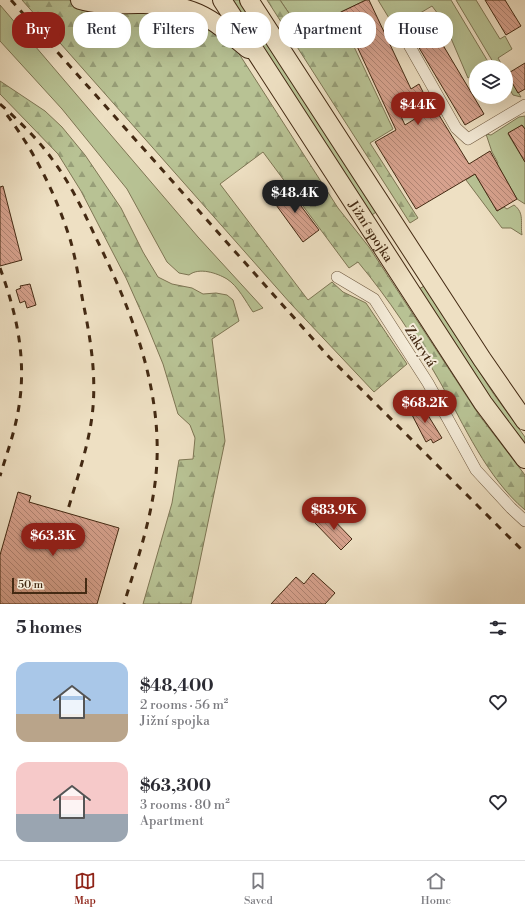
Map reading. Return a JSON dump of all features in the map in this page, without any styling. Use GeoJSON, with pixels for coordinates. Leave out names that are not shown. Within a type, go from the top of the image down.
{"type":"FeatureCollection","features":[{"type":"Feature","properties":{"kind":"highway"},"geometry":{"type":"LineString","coordinates":[[80,0],[101,4],[170,5],[193,10],[215,22],[264,62]]}},
{"type":"Feature","properties":{"kind":"highway","name":"Jižní spojka"},"geometry":{"type":"LineString","coordinates":[[222,0],[264,62],[479,397],[525,459]]}},
{"type":"Feature","properties":{"kind":"highway","name":"Jižní spojka"},"geometry":{"type":"LineString","coordinates":[[249,0],[482,359],[525,421]]}},
{"type":"Feature","properties":{"kind":"street"},"geometry":{"type":"LineString","coordinates":[[411,48],[456,128],[468,139],[525,105]]}},
{"type":"Feature","properties":{"kind":"street","name":"Zakrytá"},"geometry":{"type":"LineString","coordinates":[[337,277],[374,299],[428,383],[476,470],[510,508],[525,520]]}},
{"type":"Feature","properties":{"kind":"green space"},"geometry":{"type":"Polygon","coordinates":[[[22,0],[69,0],[76,4],[181,11],[183,12],[139,12],[139,48],[208,48],[208,29],[216,34],[216,48],[235,48],[338,208],[369,247],[479,415],[525,475],[525,510],[511,497],[488,467],[467,433],[440,382],[401,320],[380,290],[358,262],[349,268],[263,152],[220,184],[308,300],[332,282],[343,292],[366,303],[407,364],[374,392],[291,304],[64,48],[65,12],[33,12],[22,0]]]}},
{"type":"Feature","properties":{"kind":"green space"},"geometry":{"type":"Polygon","coordinates":[[[232,0],[239,0],[247,12],[240,12],[232,0]]]}},
{"type":"Feature","properties":{"kind":"green space"},"geometry":{"type":"Polygon","coordinates":[[[267,0],[280,0],[288,12],[279,12],[279,19],[267,0]]]}},
{"type":"Feature","properties":{"kind":"green space"},"geometry":{"type":"Polygon","coordinates":[[[280,0],[366,0],[341,12],[288,12],[280,0]]]}},
{"type":"Feature","properties":{"kind":"green space"},"geometry":{"type":"Polygon","coordinates":[[[378,0],[451,0],[487,60],[469,60],[468,78],[453,43],[453,12],[436,12],[432,6],[422,12],[385,12],[378,0]]]}},
{"type":"Feature","properties":{"kind":"green space"},"geometry":{"type":"Polygon","coordinates":[[[456,0],[476,0],[500,39],[505,36],[512,49],[498,58],[499,60],[492,60],[456,0]]]}},
{"type":"Feature","properties":{"kind":"green space"},"geometry":{"type":"Polygon","coordinates":[[[0,5],[12,19],[12,48],[37,48],[198,237],[263,308],[253,312],[242,294],[231,282],[223,277],[203,271],[198,271],[189,275],[179,273],[167,262],[127,189],[62,109],[0,41],[0,5]]]}},
{"type":"Feature","properties":{"kind":"green space"},"geometry":{"type":"Polygon","coordinates":[[[263,48],[270,48],[376,212],[372,215],[263,48]]]}},
{"type":"Feature","properties":{"kind":"green space"},"geometry":{"type":"Polygon","coordinates":[[[298,48],[355,48],[393,129],[370,143],[418,218],[410,223],[298,48]]]}},
{"type":"Feature","properties":{"kind":"green space"},"geometry":{"type":"Polygon","coordinates":[[[0,81],[45,111],[62,127],[85,155],[121,208],[143,252],[158,277],[172,284],[192,288],[203,294],[216,293],[227,295],[233,300],[239,321],[212,339],[225,441],[191,604],[143,604],[172,503],[179,460],[193,459],[195,438],[190,425],[178,414],[163,364],[147,325],[126,278],[81,191],[58,154],[0,94],[0,81]]]}},
{"type":"Feature","properties":{"kind":"green space"},"geometry":{"type":"Polygon","coordinates":[[[513,84],[521,97],[513,95],[513,84]]]}},
{"type":"Feature","properties":{"kind":"green space"},"geometry":{"type":"Polygon","coordinates":[[[525,116],[525,129],[522,125],[508,134],[525,162],[525,204],[517,199],[497,164],[498,163],[492,152],[486,134],[491,135],[519,117],[525,116]]]}},
{"type":"Feature","properties":{"kind":"green space"},"geometry":{"type":"Polygon","coordinates":[[[475,174],[497,211],[504,207],[507,209],[514,205],[520,211],[522,235],[511,228],[502,228],[466,180],[475,174]]]}},
{"type":"Feature","properties":{"kind":"green space"},"geometry":{"type":"Polygon","coordinates":[[[424,286],[493,393],[525,437],[525,446],[488,396],[419,289],[424,286]]]}},
{"type":"Feature","properties":{"kind":"building"},"geometry":{"type":"Polygon","coordinates":[[[369,0],[375,12],[341,12],[369,0]]]}},
{"type":"Feature","properties":{"kind":"building"},"geometry":{"type":"Polygon","coordinates":[[[485,0],[505,0],[521,26],[506,35],[485,0]]]}},
{"type":"Feature","properties":{"kind":"building"},"geometry":{"type":"Polygon","coordinates":[[[376,15],[384,32],[384,48],[392,48],[411,89],[419,84],[424,94],[397,108],[405,125],[434,107],[469,164],[490,151],[517,199],[497,211],[475,174],[416,209],[375,142],[396,130],[358,48],[376,48],[376,15]]]}},
{"type":"Feature","properties":{"kind":"building"},"geometry":{"type":"Polygon","coordinates":[[[419,48],[445,48],[469,89],[469,104],[478,104],[484,114],[465,125],[419,48]]]}},
{"type":"Feature","properties":{"kind":"building"},"geometry":{"type":"Polygon","coordinates":[[[525,63],[525,89],[518,93],[513,84],[513,70],[525,63]]]}},
{"type":"Feature","properties":{"kind":"building"},"geometry":{"type":"Polygon","coordinates":[[[522,125],[525,129],[525,162],[508,133],[522,125]]]}},
{"type":"Feature","properties":{"kind":"building"},"geometry":{"type":"Polygon","coordinates":[[[3,186],[22,260],[0,266],[0,187],[3,186]]]}},
{"type":"Feature","properties":{"kind":"building"},"geometry":{"type":"Polygon","coordinates":[[[286,186],[319,230],[303,242],[271,198],[286,186]]]}},
{"type":"Feature","properties":{"kind":"building"},"geometry":{"type":"Polygon","coordinates":[[[30,284],[36,305],[27,308],[25,301],[20,303],[16,290],[21,288],[20,286],[30,284]]]}},
{"type":"Feature","properties":{"kind":"building"},"geometry":{"type":"Polygon","coordinates":[[[421,404],[442,438],[433,443],[431,439],[426,442],[410,411],[421,404]]]}},
{"type":"Feature","properties":{"kind":"building"},"geometry":{"type":"Polygon","coordinates":[[[18,492],[31,496],[29,502],[119,528],[97,604],[0,604],[0,555],[18,492]]]}},
{"type":"Feature","properties":{"kind":"building"},"geometry":{"type":"Polygon","coordinates":[[[326,512],[352,539],[341,550],[315,523],[326,512]]]}},
{"type":"Feature","properties":{"kind":"building"},"geometry":{"type":"Polygon","coordinates":[[[313,573],[335,593],[325,604],[271,604],[296,577],[304,584],[313,573]]]}},
{"type":"Feature","properties":{"kind":"railway"},"geometry":{"type":"LineString","coordinates":[[11,0],[329,357],[525,553]]}},
{"type":"Feature","properties":{"kind":"railway"},"geometry":{"type":"LineString","coordinates":[[0,104],[28,130],[46,151],[59,168],[76,197],[109,264],[131,318],[148,374],[154,402],[157,431],[156,479],[145,533],[124,604]]}},
{"type":"Feature","properties":{"kind":"railway"},"geometry":{"type":"LineString","coordinates":[[7,115],[36,159],[58,206],[74,254],[90,341],[94,380],[93,407],[83,460],[67,513]]}},
{"type":"Feature","properties":{"kind":"railway"},"geometry":{"type":"LineString","coordinates":[[0,268],[16,323],[22,379],[15,424],[0,476]]}}]}
